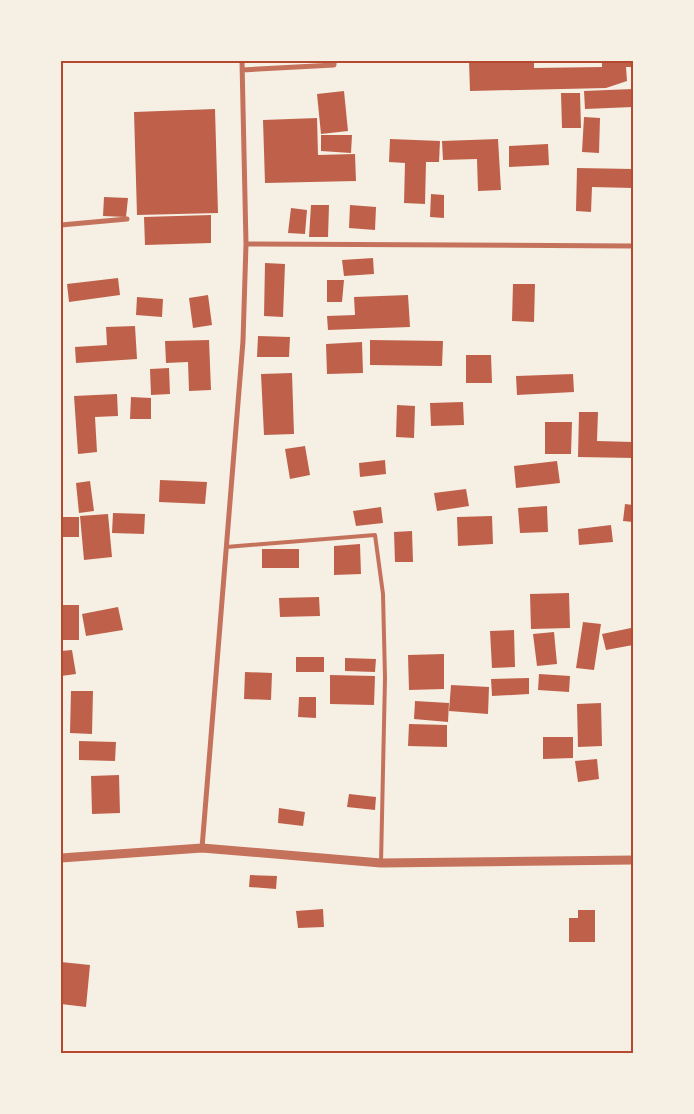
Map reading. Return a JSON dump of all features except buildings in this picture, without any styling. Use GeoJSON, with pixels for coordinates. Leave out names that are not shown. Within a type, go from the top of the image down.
{"type":"FeatureCollection","features":[{"type":"Feature","properties":{"kind":"street"},"geometry":{"type":"LineString","coordinates":[[202,848],[243,341],[246,244],[242,61]]}},
{"type":"Feature","properties":{"kind":"street"},"geometry":{"type":"LineString","coordinates":[[242,70],[334,64],[334,61]]}},
{"type":"Feature","properties":{"kind":"street"},"geometry":{"type":"LineString","coordinates":[[61,225],[127,219]]}},
{"type":"Feature","properties":{"kind":"street"},"geometry":{"type":"LineString","coordinates":[[246,244],[633,246]]}},
{"type":"Feature","properties":{"kind":"street"},"geometry":{"type":"LineString","coordinates":[[61,858],[202,848],[381,863],[633,860]]}},
{"type":"Feature","properties":{"kind":"lane"},"geometry":{"type":"LineString","coordinates":[[226,547],[375,535],[383,594],[385,678],[381,863]]}}]}
